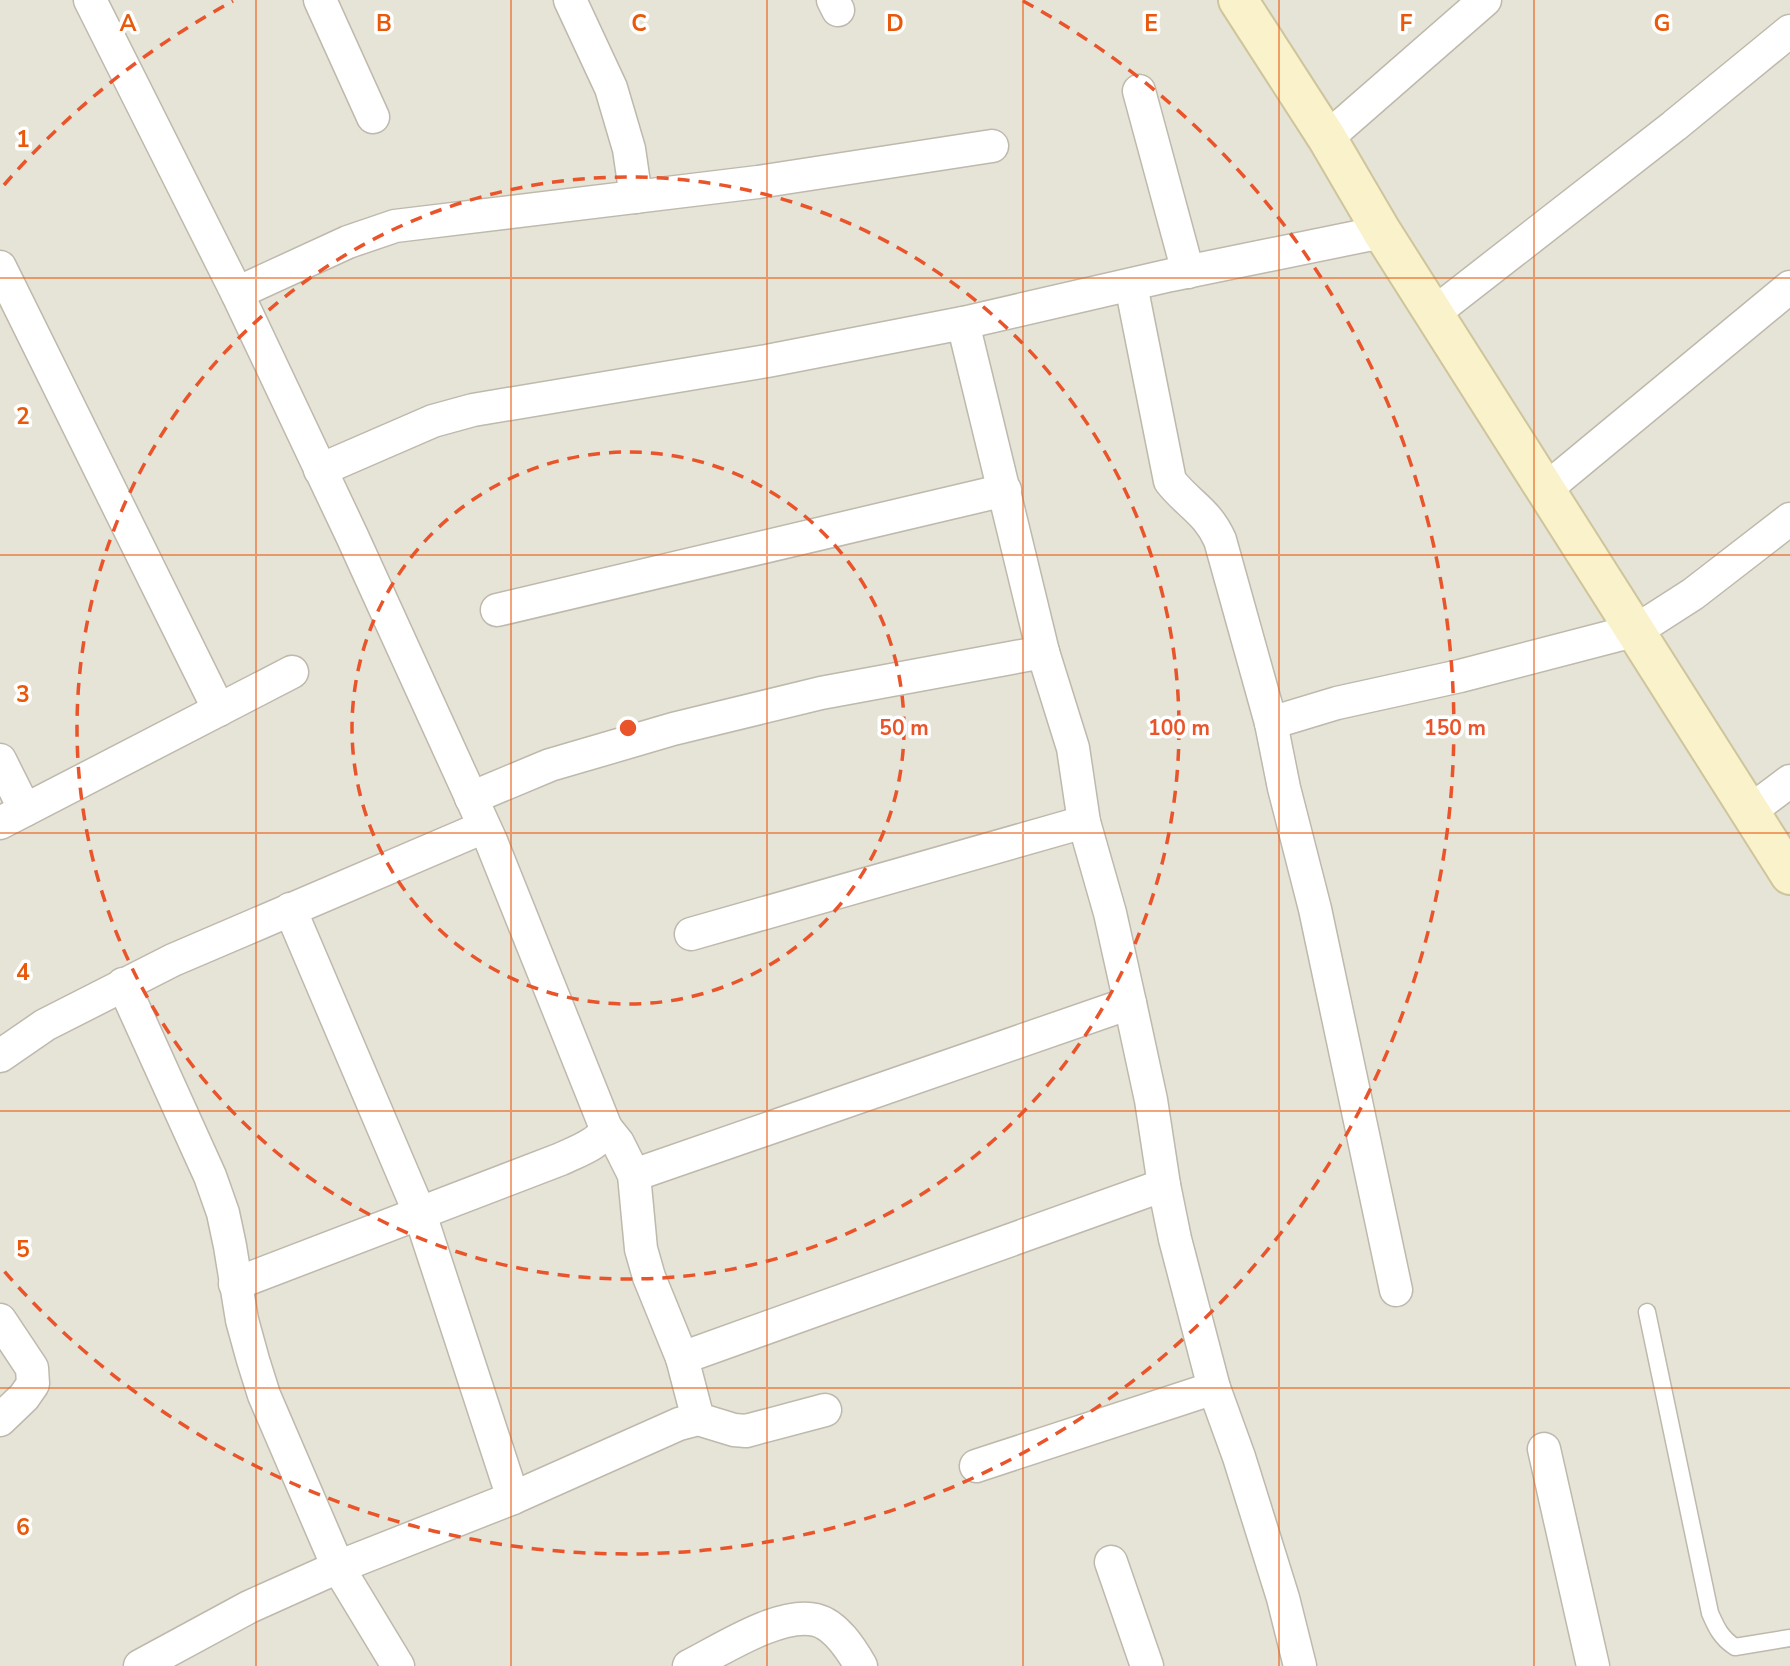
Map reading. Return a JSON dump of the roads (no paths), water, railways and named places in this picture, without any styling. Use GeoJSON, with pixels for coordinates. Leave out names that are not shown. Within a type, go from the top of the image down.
{"type":"FeatureCollection","features":[{"type":"Feature","properties":{"kind":"street"},"geometry":{"type":"LineString","coordinates":[[90,0],[237,293],[320,470],[484,827],[606,1128],[618,1143],[634,1175],[641,1249],[649,1277],[681,1358],[698,1419]]}},
{"type":"Feature","properties":{"kind":"street"},"geometry":{"type":"LineString","coordinates":[[320,0],[373,117]]}},
{"type":"Feature","properties":{"kind":"street"},"geometry":{"type":"LineString","coordinates":[[570,0],[611,89],[629,149],[636,197]]}},
{"type":"Feature","properties":{"kind":"street"},"geometry":{"type":"LineString","coordinates":[[1238,0],[1790,875]]}},
{"type":"Feature","properties":{"kind":"street"},"geometry":{"type":"LineString","coordinates":[[1327,138],[1485,0]]}},
{"type":"Feature","properties":{"kind":"street"},"geometry":{"type":"LineString","coordinates":[[1434,313],[1790,32]]}},
{"type":"Feature","properties":{"kind":"street"},"geometry":{"type":"LineString","coordinates":[[1139,91],[1188,272]]}},
{"type":"Feature","properties":{"kind":"street"},"geometry":{"type":"LineString","coordinates":[[237,293],[348,242],[395,226],[758,182],[992,146]]}},
{"type":"Feature","properties":{"kind":"street"},"geometry":{"type":"LineString","coordinates":[[320,470],[433,421],[473,410],[767,360],[963,323],[1382,232]]}},
{"type":"Feature","properties":{"kind":"street"},"geometry":{"type":"LineString","coordinates":[[0,267],[219,710]]}},
{"type":"Feature","properties":{"kind":"street"},"geometry":{"type":"LineString","coordinates":[[1131,285],[1170,481],[1204,513],[1213,524],[1220,540],[1271,723],[1284,788],[1315,909],[1396,1290]]}},
{"type":"Feature","properties":{"kind":"street"},"geometry":{"type":"LineString","coordinates":[[1546,489],[1790,287]]}},
{"type":"Feature","properties":{"kind":"street"},"geometry":{"type":"LineString","coordinates":[[963,323],[1043,652],[1073,748],[1084,822],[1110,913],[1151,1100],[1175,1239],[1214,1388],[1283,1598],[1300,1666]]}},
{"type":"Feature","properties":{"kind":"street"},"geometry":{"type":"LineString","coordinates":[[497,610],[1005,490]]}},
{"type":"Feature","properties":{"kind":"street"},"geometry":{"type":"LineString","coordinates":[[1271,723],[1337,704],[1637,631],[1693,594],[1790,519]]}},
{"type":"Feature","properties":{"kind":"street"},"geometry":{"type":"LineString","coordinates":[[471,798],[550,765],[673,729],[821,693],[1043,652]]}},
{"type":"Feature","properties":{"kind":"street"},"geometry":{"type":"LineString","coordinates":[[0,760],[13,816],[292,672]]}},
{"type":"Feature","properties":{"kind":"street"},"geometry":{"type":"LineString","coordinates":[[1749,811],[1790,781]]}},
{"type":"Feature","properties":{"kind":"street"},"geometry":{"type":"LineString","coordinates":[[691,933],[1084,822]]}},
{"type":"Feature","properties":{"kind":"street"},"geometry":{"type":"LineString","coordinates":[[0,1056],[45,1025],[173,960],[484,827]]}},
{"type":"Feature","properties":{"kind":"street"},"geometry":{"type":"LineString","coordinates":[[290,909],[420,1214],[513,1498]]}},
{"type":"Feature","properties":{"kind":"street"},"geometry":{"type":"LineString","coordinates":[[123,984],[210,1176],[223,1213],[249,1347],[264,1395],[338,1567],[398,1666]]}},
{"type":"Feature","properties":{"kind":"street"},"geometry":{"type":"LineString","coordinates":[[634,1175],[1130,1003]]}},
{"type":"Feature","properties":{"kind":"street"},"geometry":{"type":"LineString","coordinates":[[235,1284],[561,1159],[597,1140],[604,1135],[606,1128]]}},
{"type":"Feature","properties":{"kind":"street"},"geometry":{"type":"LineString","coordinates":[[681,1358],[1164,1185]]}},
{"type":"Feature","properties":{"kind":"street"},"geometry":{"type":"LineString","coordinates":[[0,1320],[32,1367],[33,1384],[0,1420]]}},
{"type":"Feature","properties":{"kind":"street"},"geometry":{"type":"LineString","coordinates":[[976,1466],[1214,1388]]}},
{"type":"Feature","properties":{"kind":"street"},"geometry":{"type":"LineString","coordinates":[[140,1666],[249,1607],[338,1567],[513,1498],[669,1427],[698,1419],[734,1430],[746,1430],[825,1410]]}},
{"type":"Feature","properties":{"kind":"street"},"geometry":{"type":"LineString","coordinates":[[1544,1449],[1593,1666]]}},
{"type":"Feature","properties":{"kind":"street"},"geometry":{"type":"LineString","coordinates":[[1111,1562],[1147,1666]]}},
{"type":"Feature","properties":{"kind":"street"},"geometry":{"type":"LineString","coordinates":[[689,1666],[780,1622],[803,1618],[818,1620],[842,1638],[861,1666]]}},
{"type":"Feature","properties":{"kind":"lane"},"geometry":{"type":"LineString","coordinates":[[1647,1312],[1710,1613],[1716,1628],[1725,1641],[1735,1647],[1790,1638]]}}]}
